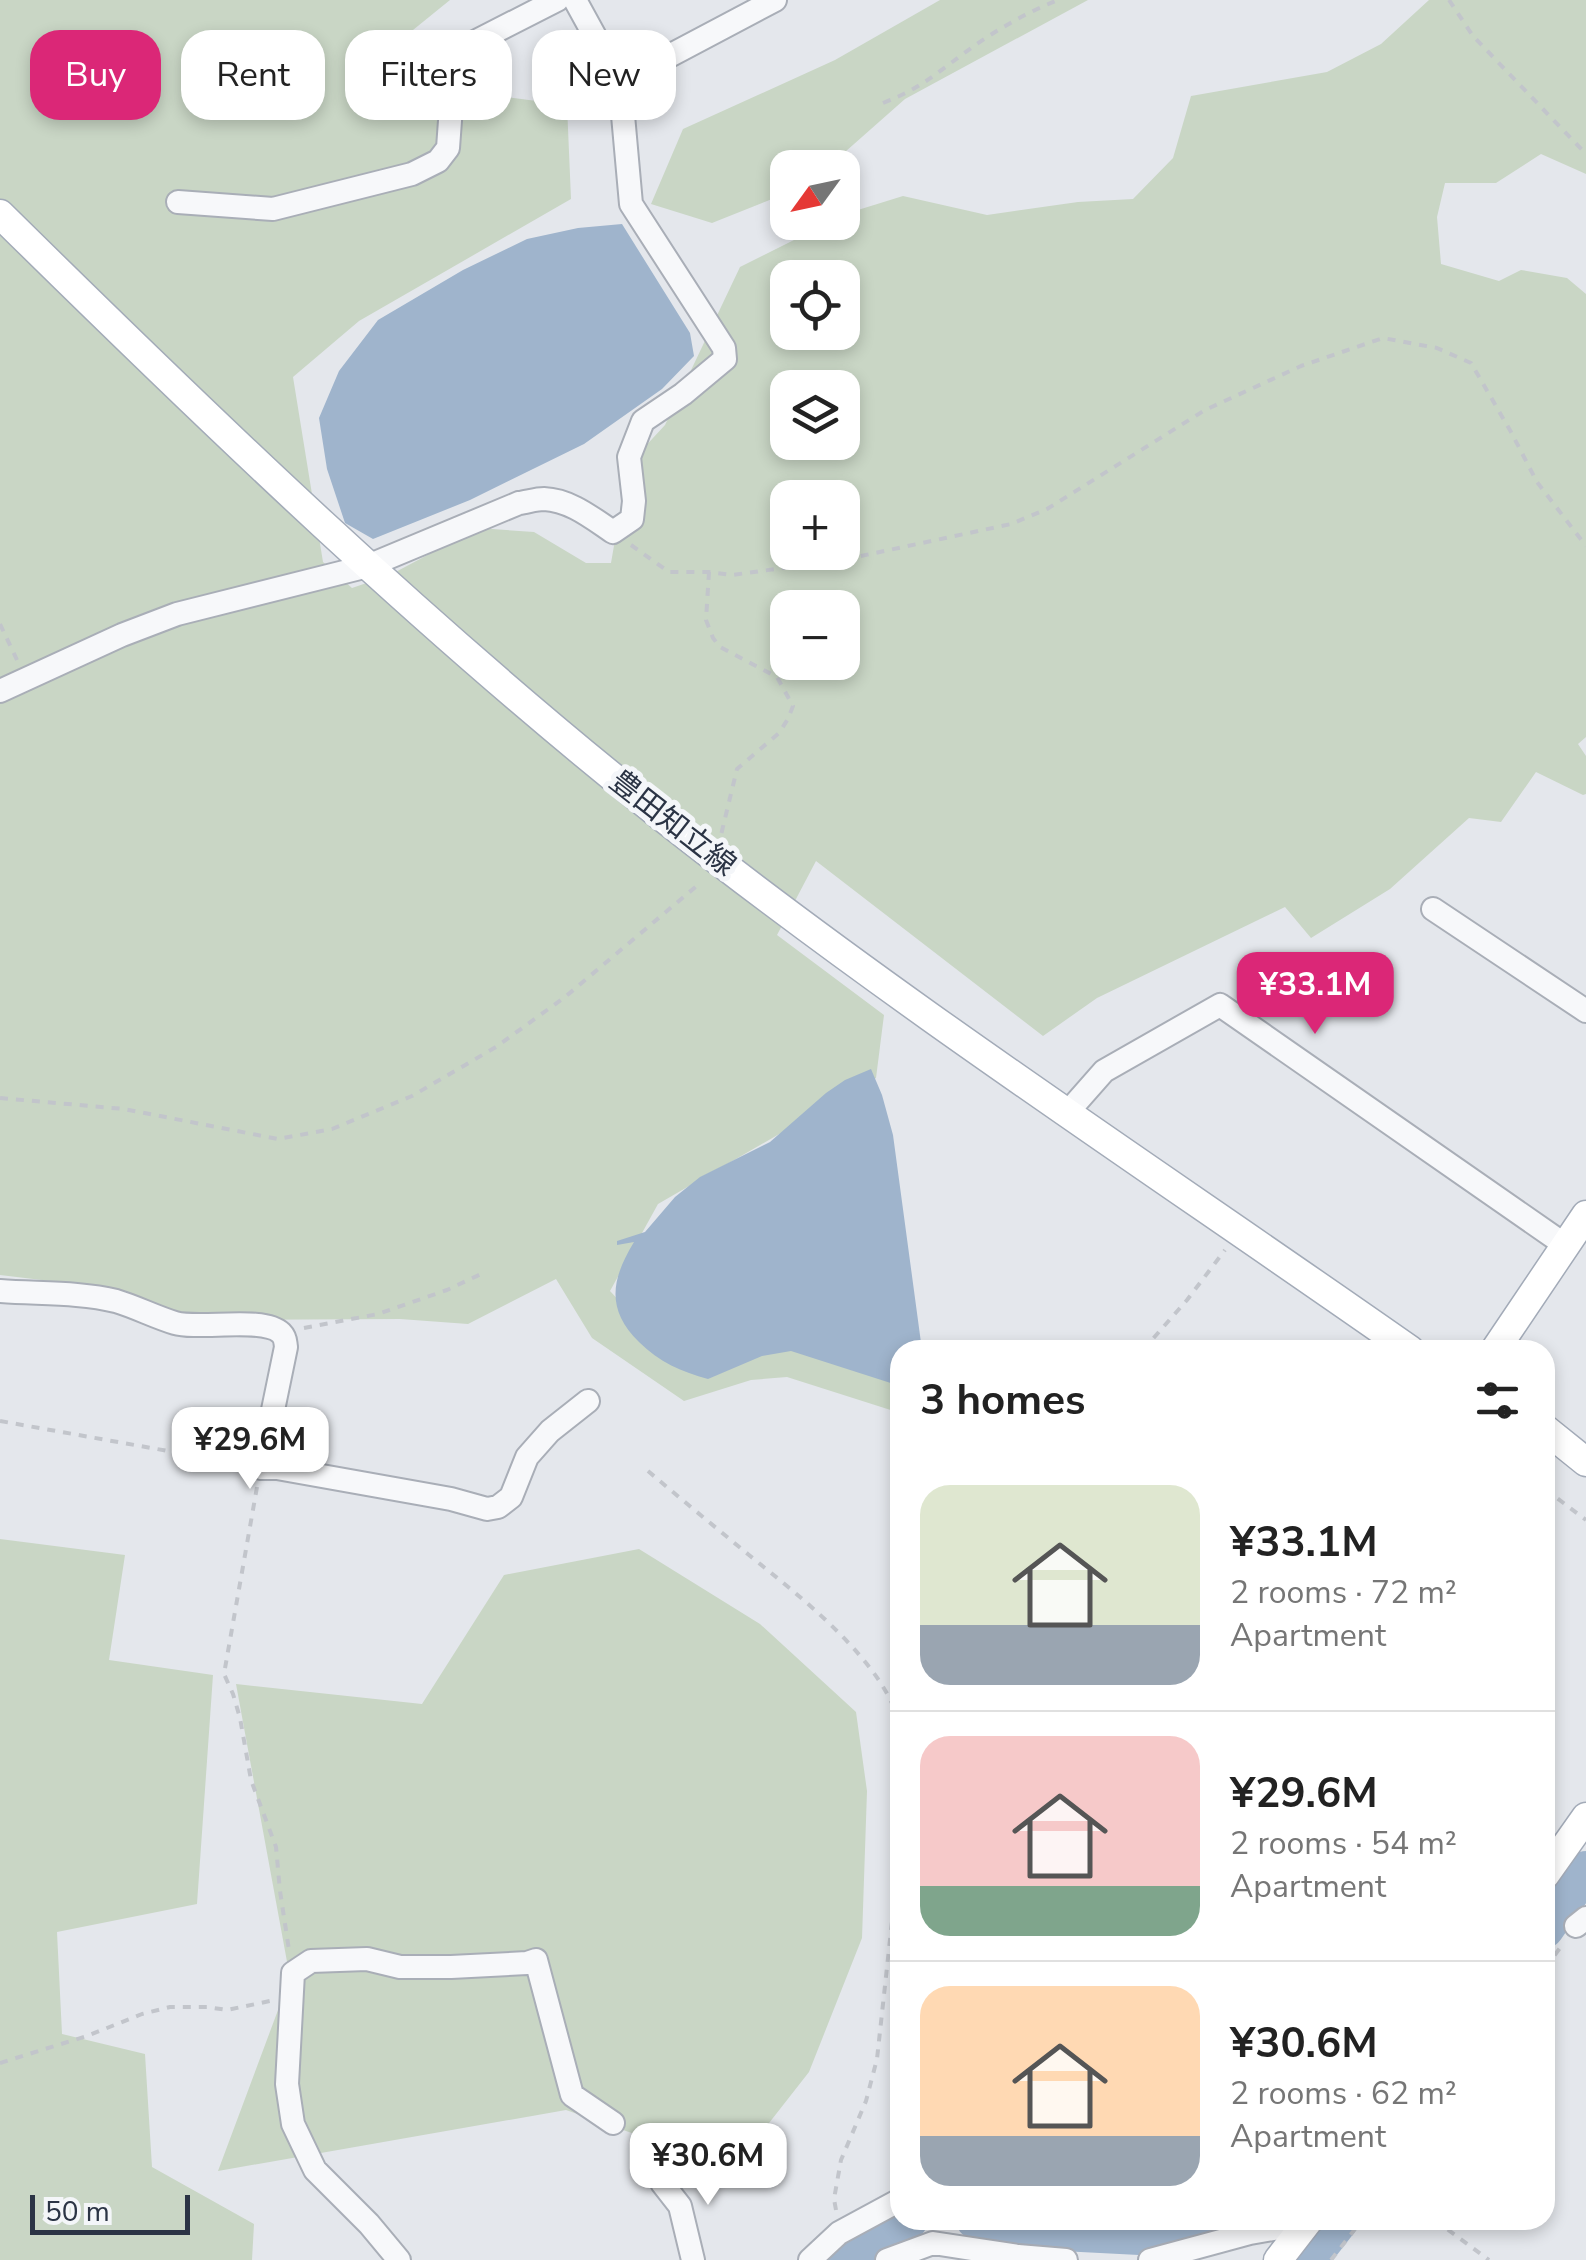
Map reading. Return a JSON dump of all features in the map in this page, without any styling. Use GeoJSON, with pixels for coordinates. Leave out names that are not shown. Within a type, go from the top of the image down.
{"type":"FeatureCollection","features":[{"type":"Feature","properties":{"kind":"main road","name":"豊田知立線"},"geometry":{"type":"LineString","coordinates":[[0,214],[244,452],[368,566],[660,815],[922,1013],[1396,1340]]}},
{"type":"Feature","properties":{"kind":"main road"},"geometry":{"type":"LineString","coordinates":[[1502,1340],[1586,1215]]}},
{"type":"Feature","properties":{"kind":"main road"},"geometry":{"type":"LineString","coordinates":[[1555,1437],[1585,1462]]}},
{"type":"Feature","properties":{"kind":"main road"},"geometry":{"type":"LineString","coordinates":[[1555,1444],[1585,1462]]}},
{"type":"Feature","properties":{"kind":"main road"},"geometry":{"type":"LineString","coordinates":[[1555,1861],[1586,1817]]}},
{"type":"Feature","properties":{"kind":"main road"},"geometry":{"type":"LineString","coordinates":[[1278,2260],[1301,2230]]}},
{"type":"Feature","properties":{"kind":"street"},"geometry":{"type":"LineString","coordinates":[[178,202],[274,209],[412,174],[438,161],[448,148],[455,52],[557,0]]}},
{"type":"Feature","properties":{"kind":"street"},"geometry":{"type":"LineString","coordinates":[[574,0],[591,30]]}},
{"type":"Feature","properties":{"kind":"street"},"geometry":{"type":"LineString","coordinates":[[676,52],[775,0]]}},
{"type":"Feature","properties":{"kind":"street"},"geometry":{"type":"LineString","coordinates":[[0,691],[177,614],[368,566],[518,502],[544,499],[567,504],[613,532],[632,519],[629,457],[644,421],[724,359],[724,348],[631,204],[623,120]]}},
{"type":"Feature","properties":{"kind":"street"},"geometry":{"type":"LineString","coordinates":[[1434,909],[1586,1011]]}},
{"type":"Feature","properties":{"kind":"street"},"geometry":{"type":"LineString","coordinates":[[1067,1113],[1104,1071],[1220,1005],[1565,1244]]}},
{"type":"Feature","properties":{"kind":"street"},"geometry":{"type":"LineString","coordinates":[[0,1291],[113,1300],[174,1322],[267,1326],[282,1334],[286,1348],[261,1468],[451,1499],[487,1510],[511,1498],[527,1457],[550,1430],[588,1401]]}},
{"type":"Feature","properties":{"kind":"street"},"geometry":{"type":"LineString","coordinates":[[399,2260],[314,2170],[293,2124],[286,2084],[290,1998],[293,1974],[311,1961],[366,1958],[400,1967],[451,1967],[536,1960],[572,2095],[613,2123]]}},
{"type":"Feature","properties":{"kind":"street"},"geometry":{"type":"LineString","coordinates":[[662,2183],[680,2206],[693,2260]]}},
{"type":"Feature","properties":{"kind":"street"},"geometry":{"type":"LineString","coordinates":[[810,2260],[839,2234],[890,2206]]}},
{"type":"Feature","properties":{"kind":"street"},"geometry":{"type":"LineString","coordinates":[[1150,2260],[1265,2230]]}},
{"type":"Feature","properties":{"kind":"street"},"geometry":{"type":"LineString","coordinates":[[887,2260],[933,2242],[1066,2260]]}},
{"type":"Feature","properties":{"kind":"path"},"geometry":{"type":"LineString","coordinates":[[883,103],[928,82],[966,52],[1058,0]]}},
{"type":"Feature","properties":{"kind":"path"},"geometry":{"type":"LineString","coordinates":[[1449,0],[1474,36],[1586,154]]}},
{"type":"Feature","properties":{"kind":"path"},"geometry":{"type":"LineString","coordinates":[[613,532],[669,572],[732,575],[842,560],[1011,524],[1047,510],[1205,410],[1300,366],[1382,338],[1437,348],[1471,362],[1537,482],[1586,546]]}},
{"type":"Feature","properties":{"kind":"path"},"geometry":{"type":"LineString","coordinates":[[709,572],[706,620],[713,638],[720,647],[777,677],[793,706],[779,733],[737,769],[722,834]]}},
{"type":"Feature","properties":{"kind":"path"},"geometry":{"type":"LineString","coordinates":[[0,624],[26,678]]}},
{"type":"Feature","properties":{"kind":"path"},"geometry":{"type":"LineString","coordinates":[[0,1098],[124,1108],[278,1138],[332,1130],[412,1096],[496,1047],[565,997],[699,884]]}},
{"type":"Feature","properties":{"kind":"path"},"geometry":{"type":"LineString","coordinates":[[1152,1340],[1240,1231]]}},
{"type":"Feature","properties":{"kind":"path"},"geometry":{"type":"LineString","coordinates":[[282,1334],[378,1314],[481,1274]]}},
{"type":"Feature","properties":{"kind":"path"},"geometry":{"type":"LineString","coordinates":[[0,1421],[261,1468],[224,1674],[240,1718],[251,1780],[276,1846],[293,1974]]}},
{"type":"Feature","properties":{"kind":"path"},"geometry":{"type":"LineString","coordinates":[[648,1472],[818,1612],[858,1654],[890,1702]]}},
{"type":"Feature","properties":{"kind":"path"},"geometry":{"type":"LineString","coordinates":[[1555,1496],[1586,1520]]}},
{"type":"Feature","properties":{"kind":"path"},"geometry":{"type":"LineString","coordinates":[[1555,1955],[1581,1922]]}},
{"type":"Feature","properties":{"kind":"path"},"geometry":{"type":"LineString","coordinates":[[839,2234],[834,2199],[841,2160],[866,2101],[877,2059],[890,1940]]}},
{"type":"Feature","properties":{"kind":"path"},"geometry":{"type":"LineString","coordinates":[[0,2063],[170,2007],[226,2010],[290,1998]]}},
{"type":"Feature","properties":{"kind":"path"},"geometry":{"type":"LineString","coordinates":[[1331,2260],[1354,2230]]}},
{"type":"Feature","properties":{"kind":"path"},"geometry":{"type":"LineString","coordinates":[[1449,2230],[1490,2260]]}},
{"type":"Feature","properties":{"kind":"green space"},"geometry":{"type":"Polygon","coordinates":[[[0,0],[450,0],[413,30],[345,30],[345,120],[512,120],[512,98],[532,100],[532,120],[568,120],[571,199],[359,321],[293,377],[323,562],[352,588],[390,575],[478,528],[534,532],[586,563],[611,563],[628,465],[665,425],[740,267],[794,240],[860,240],[860,209],[903,196],[987,215],[1078,202],[1133,199],[1173,158],[1191,96],[1327,72],[1381,44],[1429,0],[1586,0],[1586,174],[1541,154],[1496,183],[1445,183],[1437,217],[1441,264],[1499,281],[1521,270],[1567,278],[1586,294],[1586,737],[1578,744],[1586,756],[1586,794],[1536,772],[1501,822],[1469,818],[1390,889],[1311,938],[1285,907],[1097,998],[1043,1036],[816,861],[777,935],[884,1015],[876,1078],[658,1204],[610,1291],[655,1339],[744,1347],[850,1347],[890,1366],[890,1410],[787,1377],[751,1380],[684,1401],[592,1338],[556,1279],[468,1324],[400,1319],[178,1320],[117,1289],[0,1275],[0,0]]]}},
{"type":"Feature","properties":{"kind":"green space"},"geometry":{"type":"Polygon","coordinates":[[[940,0],[1088,0],[905,99],[847,150],[770,150],[770,200],[712,223],[651,204],[683,129],[835,60],[940,0]]]}},
{"type":"Feature","properties":{"kind":"green space"},"geometry":{"type":"Polygon","coordinates":[[[0,1539],[125,1555],[109,1660],[213,1675],[197,1904],[57,1932],[62,2034],[145,2054],[152,2167],[254,2224],[252,2260],[0,2260],[0,1539]]]}},
{"type":"Feature","properties":{"kind":"green space"},"geometry":{"type":"Polygon","coordinates":[[[639,1549],[760,1624],[856,1712],[867,1791],[862,1938],[809,2072],[744,2155],[646,2138],[566,2110],[218,2171],[290,1978],[236,1684],[422,1704],[504,1575],[639,1549]]]}},
{"type":"Feature","properties":{"kind":"water"},"geometry":{"type":"Polygon","coordinates":[[[622,224],[690,333],[694,356],[662,389],[584,444],[470,500],[373,539],[345,523],[327,469],[319,418],[339,371],[378,320],[463,270],[527,239],[622,224]]]}},
{"type":"Feature","properties":{"kind":"water"},"geometry":{"type":"Polygon","coordinates":[[[871,1069],[882,1095],[893,1135],[921,1340],[890,1340],[890,1383],[791,1351],[762,1356],[708,1379],[655,1355],[628,1330],[617,1306],[620,1269],[634,1242],[617,1245],[617,1241],[645,1232],[675,1197],[700,1177],[770,1142],[845,1080],[871,1069]]]}},
{"type":"Feature","properties":{"kind":"waterway"},"geometry":{"type":"LineString","coordinates":[[1555,1915],[1586,1870]]}},
{"type":"Feature","properties":{"kind":"waterway"},"geometry":{"type":"LineString","coordinates":[[840,2260],[892,2230]]}},
{"type":"Feature","properties":{"kind":"waterway"},"geometry":{"type":"LineString","coordinates":[[1048,2230],[1140,2236],[1175,2230]]}},
{"type":"Feature","properties":{"kind":"waterway"},"geometry":{"type":"LineString","coordinates":[[1309,2260],[1332,2230]]}}]}
